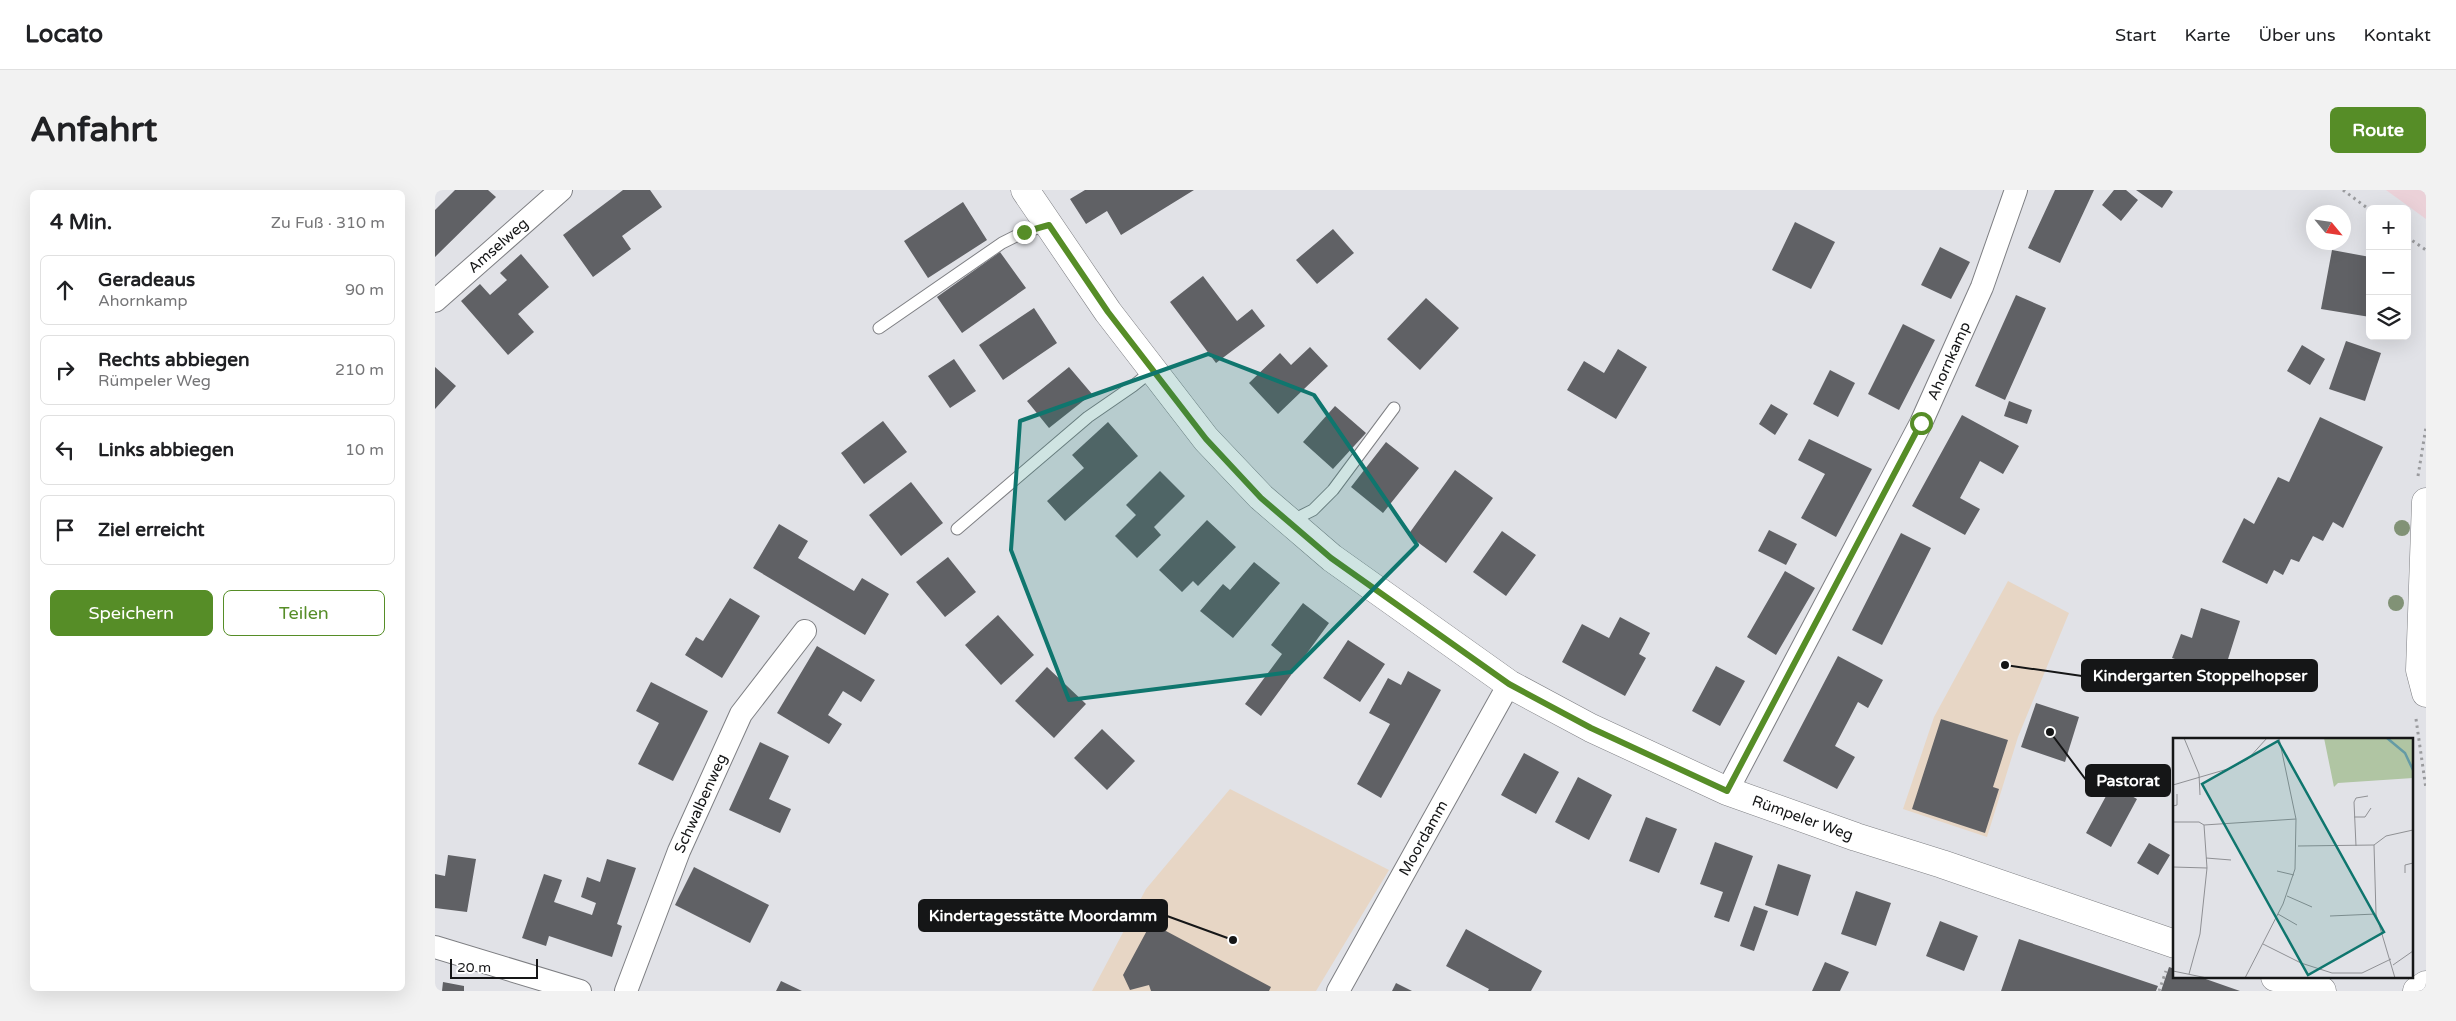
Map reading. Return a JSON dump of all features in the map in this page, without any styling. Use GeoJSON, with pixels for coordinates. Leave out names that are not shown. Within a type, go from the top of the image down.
{"type":"FeatureCollection","features":[{"type":"Feature","properties":{"kind":"street","name":"Amselweg"},"geometry":{"type":"LineString","coordinates":[[435,301],[561,190]]}},
{"type":"Feature","properties":{"kind":"street","name":"Rümpeler Weg"},"geometry":{"type":"LineString","coordinates":[[1025,190],[1108,312],[1206,439],[1261,498],[1331,558],[1509,684],[1591,728],[1727,791],[1856,837],[1942,864],[2173,943]]}},
{"type":"Feature","properties":{"kind":"street","name":"Ahornkamp"},"geometry":{"type":"LineString","coordinates":[[1727,791],[1921,423],[1982,287],[2017,190]]}},
{"type":"Feature","properties":{"kind":"street"},"geometry":{"type":"LineString","coordinates":[[2426,502],[2420,670],[2426,693]]}},
{"type":"Feature","properties":{"kind":"street","name":"Schwalbenweg"},"geometry":{"type":"LineString","coordinates":[[626,991],[679,851],[741,714],[805,631]]}},
{"type":"Feature","properties":{"kind":"street","name":"Moordamm"},"geometry":{"type":"LineString","coordinates":[[1338,991],[1509,684]]}},
{"type":"Feature","properties":{"kind":"street"},"geometry":{"type":"LineString","coordinates":[[435,947],[580,991]]}},
{"type":"Feature","properties":{"kind":"street"},"geometry":{"type":"LineString","coordinates":[[2278,978],[2322,991]]}},
{"type":"Feature","properties":{"kind":"street"},"geometry":{"type":"LineString","coordinates":[[2417,991],[2426,985]]}},
{"type":"Feature","properties":{"kind":"lane"},"geometry":{"type":"LineString","coordinates":[[879,328],[1002,244],[1024,232],[1049,225]]}},
{"type":"Feature","properties":{"kind":"lane"},"geometry":{"type":"LineString","coordinates":[[957,530],[1088,417],[1153,370]]}},
{"type":"Feature","properties":{"kind":"lane"},"geometry":{"type":"LineString","coordinates":[[1289,522],[1313,510],[1333,490],[1394,408]]}},
{"type":"Feature","properties":{"kind":"path"},"geometry":{"type":"LineString","coordinates":[[2343,190],[2366,207]]}},
{"type":"Feature","properties":{"kind":"path"},"geometry":{"type":"LineString","coordinates":[[2411,239],[2426,250]]}},
{"type":"Feature","properties":{"kind":"highlighted area"},"geometry":{"type":"Polygon","coordinates":[[[1208,354],[1314,395],[1417,545],[1291,672],[1069,700],[1011,550],[1020,421],[1208,354]]]}},
{"type":"Feature","properties":{"kind":"shaded area"},"geometry":{"type":"Polygon","coordinates":[[[2386,190],[2426,190],[2426,219],[2411,208],[2411,205],[2407,205],[2386,190]]]}},
{"type":"Feature","properties":{"kind":"shaded area"},"geometry":{"type":"Polygon","coordinates":[[[2008,581],[2069,613],[2018,737],[1987,837],[1903,809],[1934,717],[2008,581]]]}},
{"type":"Feature","properties":{"kind":"shaded area"},"geometry":{"type":"Polygon","coordinates":[[[1230,789],[1389,870],[1316,991],[1092,991],[1146,889],[1230,789]]]}},
{"type":"Feature","properties":{"kind":"building"},"geometry":{"type":"Polygon","coordinates":[[[455,190],[488,190],[496,197],[435,257],[435,210],[455,190]]]}},
{"type":"Feature","properties":{"kind":"building"},"geometry":{"type":"Polygon","coordinates":[[[623,190],[650,190],[662,207],[622,236],[631,249],[593,277],[563,235],[623,190]]]}},
{"type":"Feature","properties":{"kind":"building"},"geometry":{"type":"Polygon","coordinates":[[[1085,190],[1194,190],[1121,235],[1107,211],[1086,224],[1070,199],[1085,190]]]}},
{"type":"Feature","properties":{"kind":"building"},"geometry":{"type":"Polygon","coordinates":[[[2055,190],[2094,190],[2060,263],[2028,248],[2055,190]]]}},
{"type":"Feature","properties":{"kind":"building"},"geometry":{"type":"Polygon","coordinates":[[[2114,190],[2126,190],[2138,200],[2121,221],[2102,205],[2114,190]]]}},
{"type":"Feature","properties":{"kind":"building"},"geometry":{"type":"Polygon","coordinates":[[[2136,190],[2170,190],[2173,192],[2162,208],[2136,190]]]}},
{"type":"Feature","properties":{"kind":"building"},"geometry":{"type":"Polygon","coordinates":[[[963,202],[987,240],[928,278],[904,241],[963,202]]]}},
{"type":"Feature","properties":{"kind":"building"},"geometry":{"type":"Polygon","coordinates":[[[1795,222],[1835,242],[1811,289],[1772,270],[1795,222]]]}},
{"type":"Feature","properties":{"kind":"building"},"geometry":{"type":"Polygon","coordinates":[[[1333,229],[1354,253],[1317,284],[1296,260],[1333,229]]]}},
{"type":"Feature","properties":{"kind":"building"},"geometry":{"type":"Polygon","coordinates":[[[1940,247],[1970,262],[1951,299],[1921,285],[1940,247]]]}},
{"type":"Feature","properties":{"kind":"building"},"geometry":{"type":"Polygon","coordinates":[[[2332,250],[2366,256],[2366,316],[2321,309],[2332,250]]]}},
{"type":"Feature","properties":{"kind":"building"},"geometry":{"type":"Polygon","coordinates":[[[1000,252],[1026,288],[962,333],[937,297],[1000,252]]]}},
{"type":"Feature","properties":{"kind":"building"},"geometry":{"type":"Polygon","coordinates":[[[521,254],[549,287],[518,314],[534,332],[508,355],[461,301],[480,284],[490,295],[507,280],[500,273],[521,254]]]}},
{"type":"Feature","properties":{"kind":"building"},"geometry":{"type":"Polygon","coordinates":[[[1203,276],[1237,321],[1252,309],[1265,326],[1216,363],[1170,302],[1203,276]]]}},
{"type":"Feature","properties":{"kind":"building"},"geometry":{"type":"Polygon","coordinates":[[[2016,295],[2046,308],[2005,400],[1975,386],[2016,295]]]}},
{"type":"Feature","properties":{"kind":"building"},"geometry":{"type":"Polygon","coordinates":[[[1426,298],[1459,328],[1420,370],[1387,339],[1426,298]]]}},
{"type":"Feature","properties":{"kind":"building"},"geometry":{"type":"Polygon","coordinates":[[[1034,308],[1057,343],[1003,380],[979,345],[1034,308]]]}},
{"type":"Feature","properties":{"kind":"building"},"geometry":{"type":"Polygon","coordinates":[[[1903,324],[1935,340],[1899,410],[1868,394],[1903,324]]]}},
{"type":"Feature","properties":{"kind":"building"},"geometry":{"type":"Polygon","coordinates":[[[2346,341],[2381,353],[2365,401],[2329,389],[2346,341]]]}},
{"type":"Feature","properties":{"kind":"building"},"geometry":{"type":"Polygon","coordinates":[[[2302,345],[2325,359],[2310,385],[2287,371],[2302,345]]]}},
{"type":"Feature","properties":{"kind":"building"},"geometry":{"type":"Polygon","coordinates":[[[1310,347],[1328,366],[1278,414],[1249,383],[1280,353],[1291,365],[1310,347]]]}},
{"type":"Feature","properties":{"kind":"building"},"geometry":{"type":"Polygon","coordinates":[[[1618,349],[1647,367],[1616,419],[1567,390],[1584,361],[1604,373],[1618,349]]]}},
{"type":"Feature","properties":{"kind":"building"},"geometry":{"type":"Polygon","coordinates":[[[954,359],[976,391],[950,408],[928,376],[954,359]]]}},
{"type":"Feature","properties":{"kind":"building"},"geometry":{"type":"Polygon","coordinates":[[[435,367],[456,386],[435,409],[435,367]]]}},
{"type":"Feature","properties":{"kind":"building"},"geometry":{"type":"Polygon","coordinates":[[[1069,367],[1092,394],[1049,428],[1027,401],[1069,367]]]}},
{"type":"Feature","properties":{"kind":"building"},"geometry":{"type":"Polygon","coordinates":[[[1830,370],[1855,383],[1838,417],[1813,404],[1830,370]]]}},
{"type":"Feature","properties":{"kind":"building"},"geometry":{"type":"Polygon","coordinates":[[[2009,401],[2032,410],[2027,424],[2004,416],[2009,401]]]}},
{"type":"Feature","properties":{"kind":"building"},"geometry":{"type":"Polygon","coordinates":[[[1771,404],[1788,414],[1775,435],[1759,424],[1771,404]]]}},
{"type":"Feature","properties":{"kind":"building"},"geometry":{"type":"Polygon","coordinates":[[[1335,406],[1366,433],[1333,469],[1303,442],[1335,406]]]}},
{"type":"Feature","properties":{"kind":"building"},"geometry":{"type":"Polygon","coordinates":[[[1962,415],[2019,446],[2003,474],[1980,461],[1960,498],[1980,509],[1965,535],[1912,506],[1962,415]]]}},
{"type":"Feature","properties":{"kind":"building"},"geometry":{"type":"Polygon","coordinates":[[[2320,417],[2383,447],[2343,528],[2333,522],[2323,541],[2313,536],[2299,562],[2291,559],[2283,575],[2274,570],[2267,584],[2222,562],[2244,518],[2254,524],[2278,477],[2289,482],[2320,417]]]}},
{"type":"Feature","properties":{"kind":"building"},"geometry":{"type":"Polygon","coordinates":[[[883,421],[907,452],[864,484],[841,453],[883,421]]]}},
{"type":"Feature","properties":{"kind":"building"},"geometry":{"type":"Polygon","coordinates":[[[1108,422],[1138,456],[1065,521],[1047,501],[1084,468],[1072,455],[1108,422]]]}},
{"type":"Feature","properties":{"kind":"building"},"geometry":{"type":"Polygon","coordinates":[[[1809,439],[1872,469],[1836,537],[1801,518],[1825,474],[1798,460],[1809,439]]]}},
{"type":"Feature","properties":{"kind":"building"},"geometry":{"type":"Polygon","coordinates":[[[1386,442],[1419,468],[1383,513],[1351,487],[1386,442]]]}},
{"type":"Feature","properties":{"kind":"building"},"geometry":{"type":"Polygon","coordinates":[[[1455,470],[1493,498],[1446,563],[1408,535],[1455,470]]]}},
{"type":"Feature","properties":{"kind":"building"},"geometry":{"type":"Polygon","coordinates":[[[1160,471],[1185,496],[1154,527],[1161,535],[1137,558],[1115,536],[1136,515],[1126,505],[1160,471]]]}},
{"type":"Feature","properties":{"kind":"building"},"geometry":{"type":"Polygon","coordinates":[[[911,482],[943,523],[901,556],[869,515],[911,482]]]}},
{"type":"Feature","properties":{"kind":"building"},"geometry":{"type":"Polygon","coordinates":[[[1207,520],[1236,547],[1198,586],[1193,581],[1182,592],[1159,570],[1207,520]]]}},
{"type":"Feature","properties":{"kind":"building"},"geometry":{"type":"Polygon","coordinates":[[[779,524],[808,541],[798,558],[854,591],[862,578],[889,594],[865,635],[753,568],[779,524]]]}},
{"type":"Feature","properties":{"kind":"building"},"geometry":{"type":"Polygon","coordinates":[[[1769,530],[1797,544],[1786,565],[1758,551],[1769,530]]]}},
{"type":"Feature","properties":{"kind":"building"},"geometry":{"type":"Polygon","coordinates":[[[1502,531],[1536,555],[1506,596],[1473,572],[1502,531]]]}},
{"type":"Feature","properties":{"kind":"building"},"geometry":{"type":"Polygon","coordinates":[[[1901,533],[1931,548],[1882,645],[1852,630],[1901,533]]]}},
{"type":"Feature","properties":{"kind":"building"},"geometry":{"type":"Polygon","coordinates":[[[948,557],[976,592],[945,617],[916,582],[948,557]]]}},
{"type":"Feature","properties":{"kind":"building"},"geometry":{"type":"Polygon","coordinates":[[[1254,562],[1280,583],[1233,638],[1200,611],[1223,584],[1230,590],[1254,562]]]}},
{"type":"Feature","properties":{"kind":"building"},"geometry":{"type":"Polygon","coordinates":[[[1785,571],[1815,588],[1776,655],[1747,637],[1785,571]]]}},
{"type":"Feature","properties":{"kind":"building"},"geometry":{"type":"Polygon","coordinates":[[[730,598],[760,616],[722,678],[685,655],[696,637],[703,641],[730,598]]]}},
{"type":"Feature","properties":{"kind":"building"},"geometry":{"type":"Polygon","coordinates":[[[1303,603],[1329,623],[1261,716],[1245,704],[1282,654],[1271,645],[1303,603]]]}},
{"type":"Feature","properties":{"kind":"building"},"geometry":{"type":"Polygon","coordinates":[[[2201,608],[2240,621],[2223,675],[2172,658],[2181,634],[2192,638],[2201,608]]]}},
{"type":"Feature","properties":{"kind":"building"},"geometry":{"type":"Polygon","coordinates":[[[998,615],[1034,655],[1001,685],[965,645],[998,615]]]}},
{"type":"Feature","properties":{"kind":"building"},"geometry":{"type":"Polygon","coordinates":[[[1620,617],[1650,633],[1639,654],[1646,658],[1625,696],[1562,662],[1582,624],[1609,638],[1620,617]]]}},
{"type":"Feature","properties":{"kind":"building"},"geometry":{"type":"Polygon","coordinates":[[[1348,640],[1385,664],[1360,702],[1323,678],[1348,640]]]}},
{"type":"Feature","properties":{"kind":"building"},"geometry":{"type":"Polygon","coordinates":[[[817,646],[875,680],[861,702],[843,691],[828,715],[842,724],[829,744],[777,713],[817,646]]]}},
{"type":"Feature","properties":{"kind":"building"},"geometry":{"type":"Polygon","coordinates":[[[1838,656],[1883,680],[1868,708],[1858,702],[1835,746],[1855,757],[1837,789],[1783,761],[1838,656]]]}},
{"type":"Feature","properties":{"kind":"building"},"geometry":{"type":"Polygon","coordinates":[[[1716,666],[1745,681],[1720,726],[1692,711],[1716,666]]]}},
{"type":"Feature","properties":{"kind":"building"},"geometry":{"type":"Polygon","coordinates":[[[1047,667],[1086,704],[1054,738],[1015,701],[1047,667]]]}},
{"type":"Feature","properties":{"kind":"building"},"geometry":{"type":"Polygon","coordinates":[[[1408,671],[1441,690],[1381,798],[1357,784],[1390,724],[1369,713],[1388,678],[1401,685],[1408,671]]]}},
{"type":"Feature","properties":{"kind":"building"},"geometry":{"type":"Polygon","coordinates":[[[651,682],[708,711],[673,781],[638,764],[659,723],[636,711],[651,682]]]}},
{"type":"Feature","properties":{"kind":"building"},"geometry":{"type":"Polygon","coordinates":[[[2036,703],[2079,717],[2065,762],[2021,747],[2036,703]]]}},
{"type":"Feature","properties":{"kind":"building"},"geometry":{"type":"Polygon","coordinates":[[[1941,719],[2008,740],[1993,787],[1999,789],[1985,833],[1912,809],[1941,719]]]}},
{"type":"Feature","properties":{"kind":"building"},"geometry":{"type":"Polygon","coordinates":[[[1102,729],[1135,761],[1107,790],[1074,758],[1102,729]]]}},
{"type":"Feature","properties":{"kind":"building"},"geometry":{"type":"Polygon","coordinates":[[[760,742],[789,756],[769,799],[791,809],[780,833],[729,810],[760,742]]]}},
{"type":"Feature","properties":{"kind":"building"},"geometry":{"type":"Polygon","coordinates":[[[1524,753],[1559,772],[1536,814],[1501,795],[1524,753]]]}},
{"type":"Feature","properties":{"kind":"building"},"geometry":{"type":"Polygon","coordinates":[[[1578,777],[1612,795],[1589,840],[1555,822],[1578,777]]]}},
{"type":"Feature","properties":{"kind":"building"},"geometry":{"type":"Polygon","coordinates":[[[2112,785],[2137,799],[2111,847],[2086,833],[2112,785]]]}},
{"type":"Feature","properties":{"kind":"building"},"geometry":{"type":"Polygon","coordinates":[[[1646,817],[1677,829],[1659,873],[1629,861],[1646,817]]]}},
{"type":"Feature","properties":{"kind":"building"},"geometry":{"type":"Polygon","coordinates":[[[1715,842],[1753,856],[1729,922],[1714,917],[1723,892],[1700,884],[1715,842]]]}},
{"type":"Feature","properties":{"kind":"building"},"geometry":{"type":"Polygon","coordinates":[[[2149,843],[2170,855],[2158,875],[2137,863],[2149,843]]]}},
{"type":"Feature","properties":{"kind":"building"},"geometry":{"type":"Polygon","coordinates":[[[448,855],[476,859],[467,912],[435,908],[435,874],[445,876],[448,855]]]}},
{"type":"Feature","properties":{"kind":"building"},"geometry":{"type":"Polygon","coordinates":[[[607,859],[636,868],[617,924],[622,926],[612,957],[549,936],[546,946],[522,938],[544,874],[562,880],[554,902],[592,915],[596,903],[581,897],[587,877],[600,882],[607,859]]]}},
{"type":"Feature","properties":{"kind":"building"},"geometry":{"type":"Polygon","coordinates":[[[1778,864],[1811,875],[1798,916],[1765,905],[1778,864]]]}},
{"type":"Feature","properties":{"kind":"building"},"geometry":{"type":"Polygon","coordinates":[[[694,867],[769,905],[750,943],[675,905],[694,867]]]}},
{"type":"Feature","properties":{"kind":"building"},"geometry":{"type":"Polygon","coordinates":[[[1856,891],[1891,903],[1876,946],[1841,934],[1856,891]]]}},
{"type":"Feature","properties":{"kind":"building"},"geometry":{"type":"Polygon","coordinates":[[[1754,906],[1768,911],[1754,951],[1740,946],[1754,906]]]}},
{"type":"Feature","properties":{"kind":"building"},"geometry":{"type":"Polygon","coordinates":[[[1940,921],[1978,936],[1964,971],[1926,956],[1940,921]]]}},
{"type":"Feature","properties":{"kind":"building"},"geometry":{"type":"Polygon","coordinates":[[[1151,923],[1271,987],[1269,991],[1151,991],[1149,985],[1130,990],[1123,975],[1151,923]]]}},
{"type":"Feature","properties":{"kind":"building"},"geometry":{"type":"Polygon","coordinates":[[[1466,929],[1542,971],[1531,991],[1488,991],[1489,989],[1446,966],[1466,929]]]}},
{"type":"Feature","properties":{"kind":"building"},"geometry":{"type":"Polygon","coordinates":[[[2019,939],[2158,986],[2156,991],[2001,991],[2019,939]]]}},
{"type":"Feature","properties":{"kind":"building"},"geometry":{"type":"Polygon","coordinates":[[[1825,962],[1849,972],[1840,991],[1812,991],[1825,962]]]}},
{"type":"Feature","properties":{"kind":"building"},"geometry":{"type":"Polygon","coordinates":[[[2169,967],[2173,968],[2173,978],[2203,978],[2240,991],[2161,991],[2169,967]]]}},
{"type":"Feature","properties":{"kind":"building"},"geometry":{"type":"Polygon","coordinates":[[[781,981],[802,991],[776,991],[781,981]]]}},
{"type":"Feature","properties":{"kind":"building"},"geometry":{"type":"Polygon","coordinates":[[[443,982],[464,986],[464,991],[442,991],[443,982]]]}},
{"type":"Feature","properties":{"kind":"building"},"geometry":{"type":"Polygon","coordinates":[[[1396,983],[1412,991],[1392,991],[1396,983]]]}},
{"type":"Feature","properties":{"kind":"place","name":"Kindergarten Stoppelhopser"},"geometry":{"type":"Point","coordinates":[2005,665]}},
{"type":"Feature","properties":{"kind":"place","name":"Pastorat"},"geometry":{"type":"Point","coordinates":[2050,732]}},
{"type":"Feature","properties":{"kind":"place","name":"Kindertagesstätte Moordamm"},"geometry":{"type":"Point","coordinates":[1233,940]}},
{"type":"Feature","properties":{"kind":"route"},"geometry":{"type":"LineString","coordinates":[[1024,232],[1049,225],[1108,312],[1206,439],[1261,498],[1331,558],[1407,614],[1509,684],[1591,728],[1669,766],[1727,791],[1921,423]]}}]}
